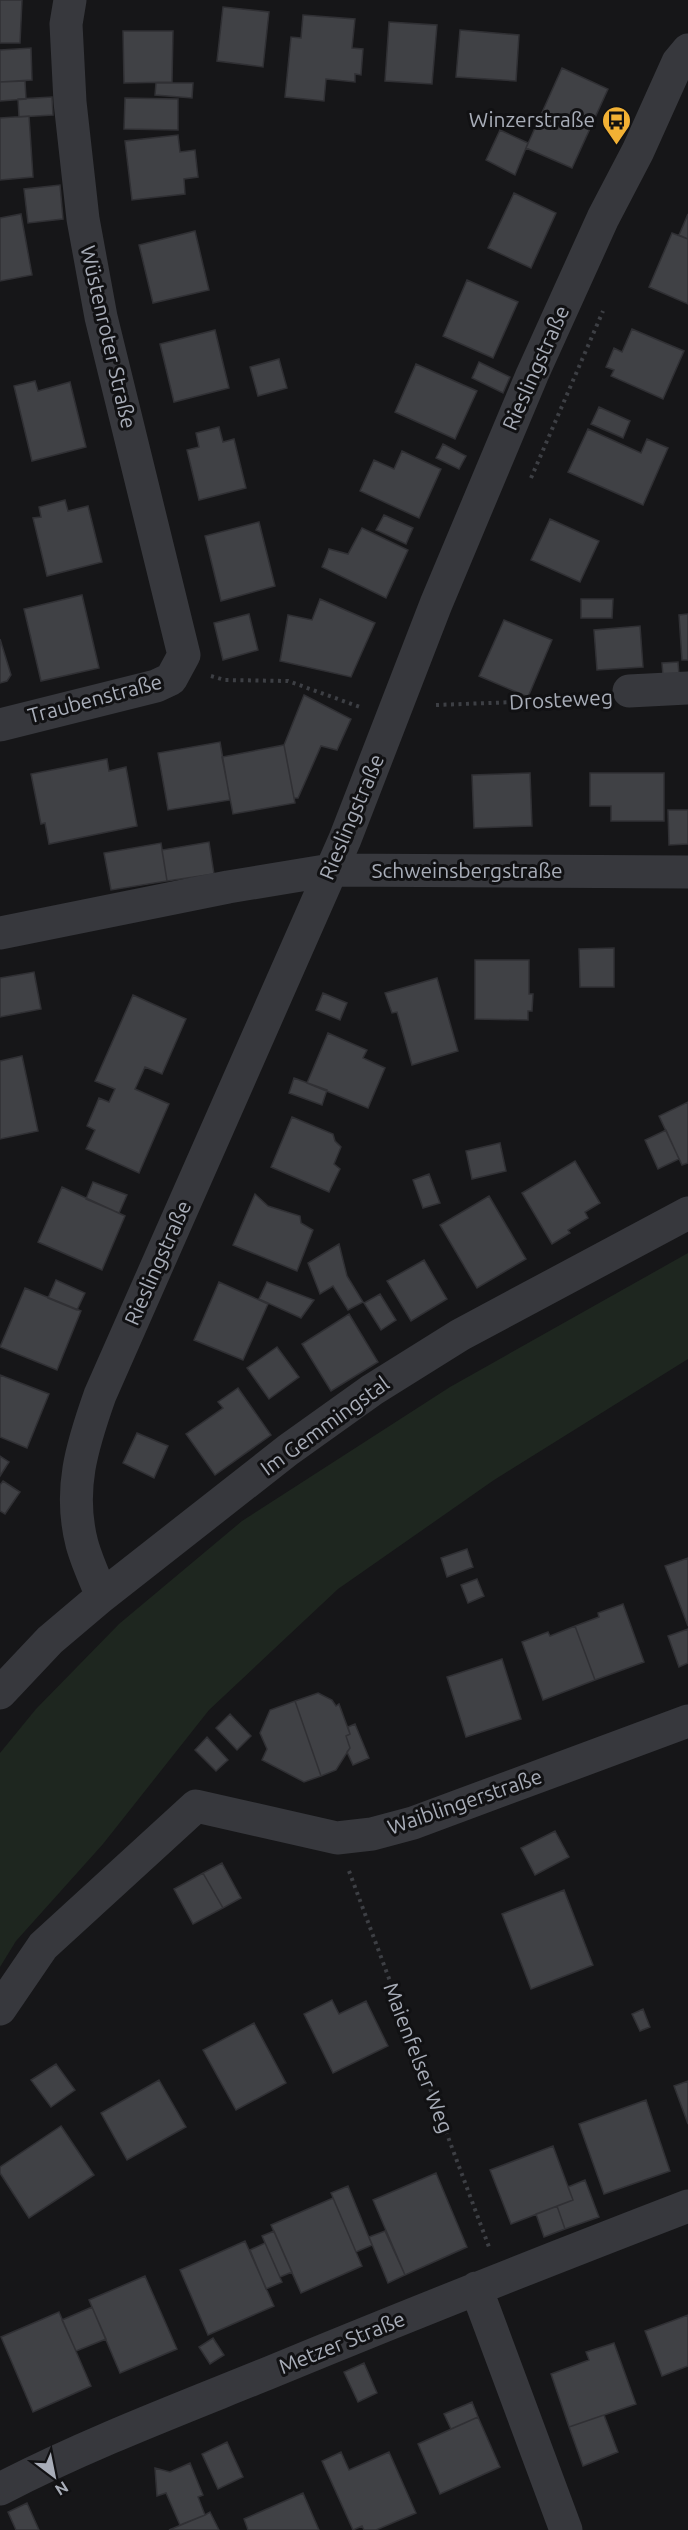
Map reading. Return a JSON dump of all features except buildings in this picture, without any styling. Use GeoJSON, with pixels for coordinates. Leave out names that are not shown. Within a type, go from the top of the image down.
{"type":"FeatureCollection","features":[{"type":"Feature","properties":{"kind":"street","name":"Wüstenroter Straße"},"geometry":{"type":"LineString","coordinates":[[70,0],[66,24],[70,102],[83,219],[101,317],[183,644],[184,655],[178,667]]}},
{"type":"Feature","properties":{"kind":"street","name":"Rieslingstraße"},"geometry":{"type":"LineString","coordinates":[[102,1596],[82,1545],[75,1488],[83,1443],[100,1395],[345,839],[436,604],[532,375],[603,218],[638,152],[678,62],[688,50]]}},
{"type":"Feature","properties":{"kind":"street","name":"Traubenstraße"},"geometry":{"type":"LineString","coordinates":[[0,725],[156,686],[171,679],[178,667]]}},
{"type":"Feature","properties":{"kind":"street","name":"Drosteweg"},"geometry":{"type":"LineString","coordinates":[[629,691],[688,688]]}},
{"type":"Feature","properties":{"kind":"street","name":"Schweinsbergstraße"},"geometry":{"type":"LineString","coordinates":[[0,933],[228,887],[331,870],[688,872]]}},
{"type":"Feature","properties":{"kind":"street","name":"Im Gemmingstal"},"geometry":{"type":"LineString","coordinates":[[0,1693],[50,1640],[102,1596],[288,1450],[372,1390],[460,1335],[688,1213]]}},
{"type":"Feature","properties":{"kind":"street","name":"Waiblingerstraße"},"geometry":{"type":"LineString","coordinates":[[0,2010],[43,1946],[196,1806],[337,1838],[372,1834],[413,1823],[688,1721]]}},
{"type":"Feature","properties":{"kind":"street","name":"Metzer Straße"},"geometry":{"type":"LineString","coordinates":[[0,2489],[38,2469],[138,2425],[488,2283],[688,2206]]}},
{"type":"Feature","properties":{"kind":"street"},"geometry":{"type":"LineString","coordinates":[[488,2283],[566,2530]]}},
{"type":"Feature","properties":{"kind":"path","name":"Traubenstraße"},"geometry":{"type":"LineString","coordinates":[[178,667],[225,680],[288,681],[392,718]]}},
{"type":"Feature","properties":{"kind":"path","name":"Drosteweg"},"geometry":{"type":"LineString","coordinates":[[431,705],[621,698],[629,691]]}},
{"type":"Feature","properties":{"kind":"path","name":"Maienfelser Weg"},"geometry":{"type":"LineString","coordinates":[[337,1838],[488,2283]]}},
{"type":"Feature","properties":{"kind":"shaded area"},"geometry":{"type":"Polygon","coordinates":[[[688,1253],[688,1359],[494,1480],[338,1589],[209,1710],[103,1844],[16,1941],[0,1967],[0,1753],[36,1709],[119,1624],[242,1521],[450,1387],[688,1253]]]}},
{"type":"Feature","properties":{"kind":"place","name":"Winzerstraße"},"geometry":{"type":"Point","coordinates":[616,146]}}]}
